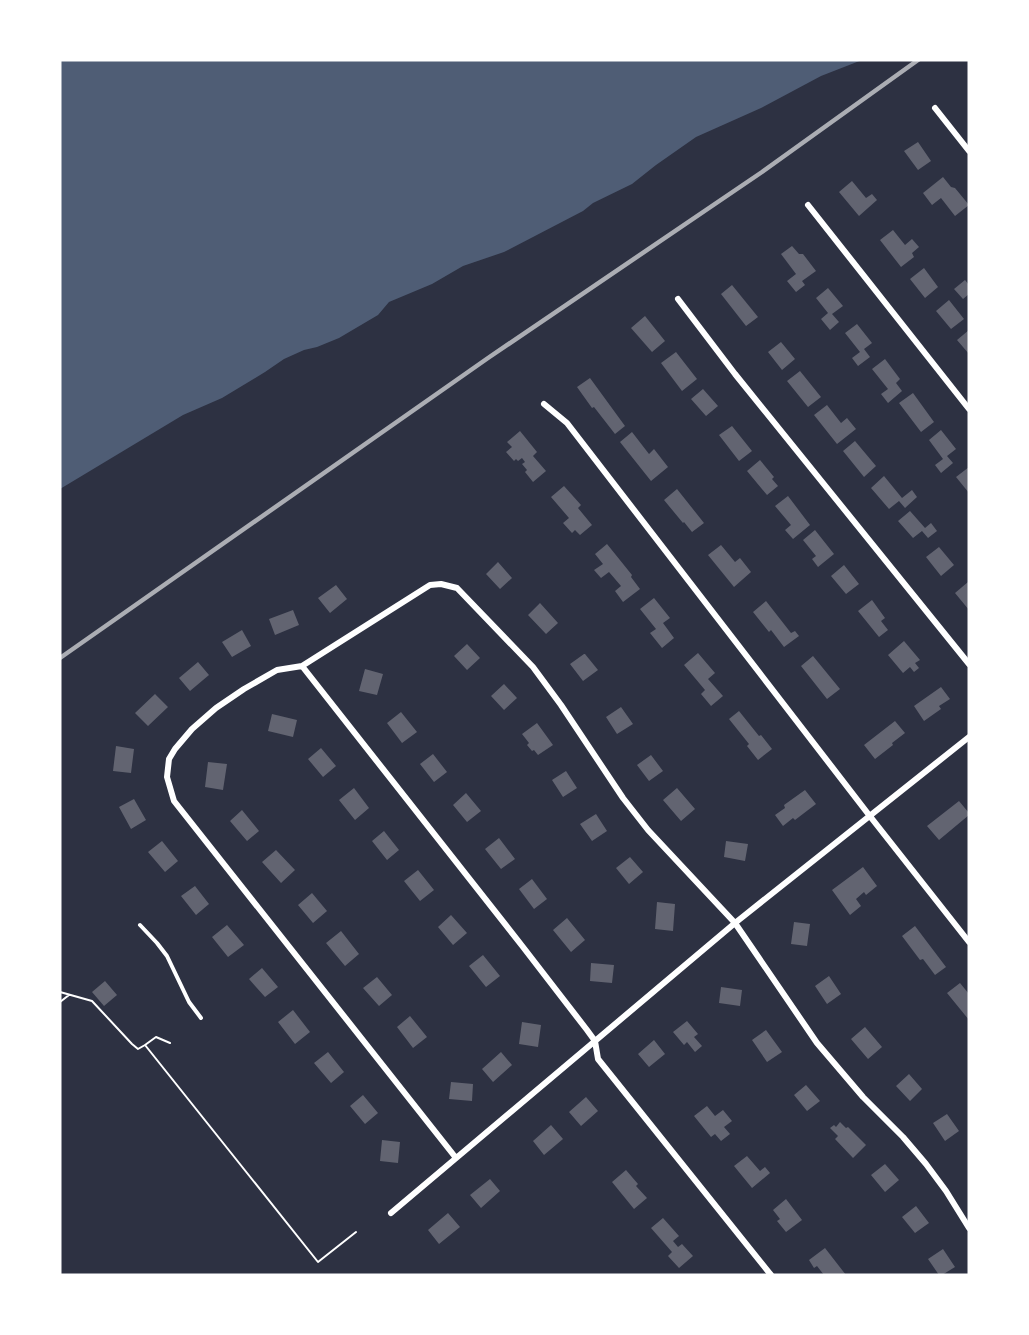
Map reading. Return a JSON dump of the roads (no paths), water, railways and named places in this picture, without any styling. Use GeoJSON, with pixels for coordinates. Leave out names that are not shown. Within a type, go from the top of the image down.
{"type":"FeatureCollection","features":[{"type":"Feature","properties":{"kind":"street"},"geometry":{"type":"LineString","coordinates":[[935,108],[969,151]]}},
{"type":"Feature","properties":{"kind":"street"},"geometry":{"type":"LineString","coordinates":[[808,205],[969,409]]}},
{"type":"Feature","properties":{"kind":"street"},"geometry":{"type":"LineString","coordinates":[[678,299],[735,374],[969,664]]}},
{"type":"Feature","properties":{"kind":"street"},"geometry":{"type":"LineString","coordinates":[[544,404],[567,423],[969,942]]}},
{"type":"Feature","properties":{"kind":"street"},"geometry":{"type":"LineString","coordinates":[[456,1158],[174,801],[166,777],[175,748],[216,708],[277,670],[302,666],[430,585],[441,584],[457,588],[533,667],[623,798],[648,830],[735,923],[817,1043],[863,1097],[927,1164],[969,1228]]}},
{"type":"Feature","properties":{"kind":"street"},"geometry":{"type":"LineString","coordinates":[[302,666],[595,1041],[598,1059],[771,1275]]}},
{"type":"Feature","properties":{"kind":"street"},"geometry":{"type":"LineString","coordinates":[[391,1213],[735,923],[969,737]]}},
{"type":"Feature","properties":{"kind":"lane"},"geometry":{"type":"LineString","coordinates":[[140,925],[167,956],[189,1002],[201,1018]]}},
{"type":"Feature","properties":{"kind":"water"},"geometry":{"type":"Polygon","coordinates":[[[60,60],[862,60],[821,76],[761,108],[696,137],[632,184],[504,252],[463,266],[432,284],[389,302],[378,315],[339,338],[284,359],[222,398],[183,415],[60,489],[60,60]]]}},
{"type":"Feature","properties":{"kind":"railway"},"geometry":{"type":"LineString","coordinates":[[60,658],[488,358],[762,172],[918,60]]}}]}
